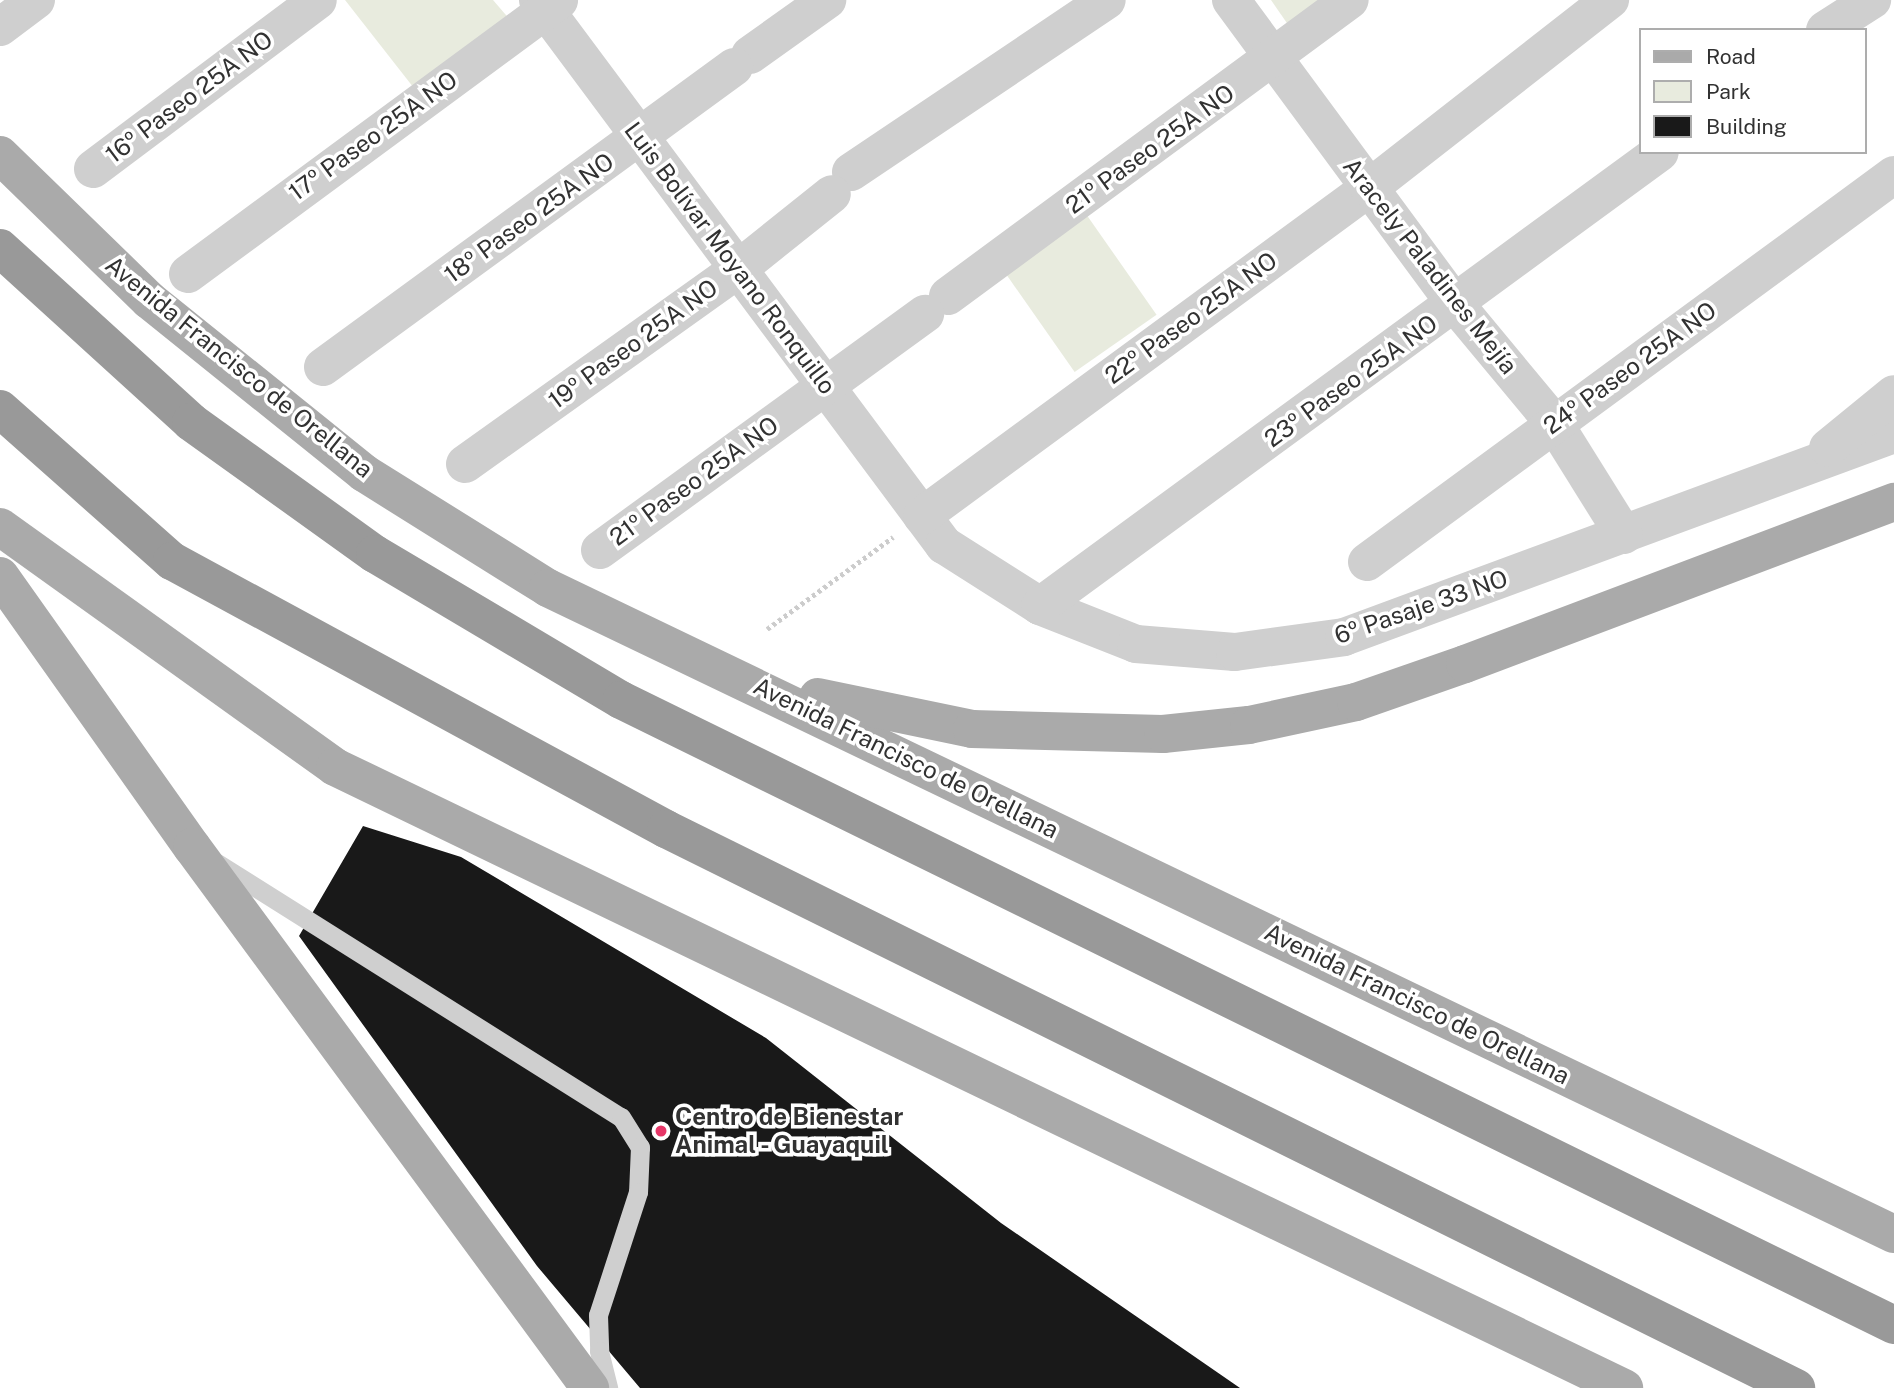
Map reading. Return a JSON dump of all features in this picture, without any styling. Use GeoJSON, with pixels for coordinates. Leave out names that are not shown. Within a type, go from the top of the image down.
{"type":"FeatureCollection","features":[{"type":"Feature","properties":{"kind":"highway"},"geometry":{"type":"LineString","coordinates":[[0,247],[191,422],[375,554],[621,700],[1894,1325]]}},
{"type":"Feature","properties":{"kind":"highway"},"geometry":{"type":"LineString","coordinates":[[0,409],[172,561],[666,829],[1796,1388]]}},
{"type":"Feature","properties":{"kind":"main road","name":"Avenida Francisco de Orellana"},"geometry":{"type":"LineString","coordinates":[[0,155],[149,300],[364,473],[548,588],[1894,1234]]}},
{"type":"Feature","properties":{"kind":"main road"},"geometry":{"type":"LineString","coordinates":[[738,677],[886,714],[972,729],[1163,734],[1249,725],[1356,702],[1894,502]]}},
{"type":"Feature","properties":{"kind":"main road"},"geometry":{"type":"LineString","coordinates":[[0,527],[335,767],[1624,1388]]}},
{"type":"Feature","properties":{"kind":"main road"},"geometry":{"type":"LineString","coordinates":[[0,576],[192,847],[590,1388]]}},
{"type":"Feature","properties":{"kind":"street"},"geometry":{"type":"LineString","coordinates":[[0,27],[36,0]]}},
{"type":"Feature","properties":{"kind":"street","name":"16º Paseo 25A NO"},"geometry":{"type":"LineString","coordinates":[[93,169],[318,0]]}},
{"type":"Feature","properties":{"kind":"street","name":"18º Paseo 25A NO"},"geometry":{"type":"LineString","coordinates":[[323,367],[827,0]]}},
{"type":"Feature","properties":{"kind":"street","name":"19º Paseo 25A NO"},"geometry":{"type":"LineString","coordinates":[[465,464],[738,268],[841,183],[1107,0]]}},
{"type":"Feature","properties":{"kind":"street","name":"Aracely Paladines Mejía"},"geometry":{"type":"LineString","coordinates":[[1231,0],[1455,306],[1554,423],[1624,534]]}},
{"type":"Feature","properties":{"kind":"street","name":"21º Paseo 25A NO"},"geometry":{"type":"LineString","coordinates":[[600,550],[1274,59],[1350,0]]}},
{"type":"Feature","properties":{"kind":"street","name":"22º Paseo 25A NO"},"geometry":{"type":"LineString","coordinates":[[922,516],[1369,188],[1609,0]]}},
{"type":"Feature","properties":{"kind":"street"},"geometry":{"type":"LineString","coordinates":[[1828,28],[1872,0]]}},
{"type":"Feature","properties":{"kind":"street","name":"Luis Bolívar Moyano Ronquillo"},"geometry":{"type":"LineString","coordinates":[[548,3],[640,138],[922,516]]}},
{"type":"Feature","properties":{"kind":"street","name":"17º Paseo 25A NO"},"geometry":{"type":"LineString","coordinates":[[188,274],[548,3]]}},
{"type":"Feature","properties":{"kind":"street","name":"23º Paseo 25A NO"},"geometry":{"type":"LineString","coordinates":[[1040,606],[1455,306],[1657,154]]}},
{"type":"Feature","properties":{"kind":"street","name":"24º Paseo 25A NO"},"geometry":{"type":"LineString","coordinates":[[1367,562],[1894,175]]}},
{"type":"Feature","properties":{"kind":"street"},"geometry":{"type":"LineString","coordinates":[[1800,470],[1894,394]]}},
{"type":"Feature","properties":{"kind":"street","name":"6º Pasaje 33 NO"},"geometry":{"type":"LineString","coordinates":[[922,516],[944,545],[1040,606],[1136,644],[1235,652],[1344,637],[1894,433]]}},
{"type":"Feature","properties":{"kind":"lane"},"geometry":{"type":"LineString","coordinates":[[192,847],[621,1117],[640,1147],[638,1192],[598,1315],[599,1351],[608,1388]]}},
{"type":"Feature","properties":{"kind":"path"},"geometry":{"type":"LineString","coordinates":[[767,629],[922,516]]}},
{"type":"Feature","properties":{"kind":"green space"},"geometry":{"type":"Polygon","coordinates":[[[345,0],[493,0],[511,21],[417,92],[345,0]]]}},
{"type":"Feature","properties":{"kind":"green space"},"geometry":{"type":"Polygon","coordinates":[[[1271,0],[1329,0],[1291,29],[1271,0]]]}},
{"type":"Feature","properties":{"kind":"green space"},"geometry":{"type":"Polygon","coordinates":[[[1086,214],[1157,315],[1075,372],[1004,271],[1086,214]]]}},
{"type":"Feature","properties":{"kind":"building","name":"Centro de Bienestar Animal - Guayaquil"},"geometry":{"type":"Polygon","coordinates":[[[363,826],[461,857],[766,1038],[1001,1223],[1240,1388],[640,1388],[537,1266],[299,936],[363,826]]]}},
{"type":"Feature","properties":{"kind":"place","name":"Centro de Bienestar Animal - Guayaquil"},"geometry":{"type":"Point","coordinates":[661,1131]}}]}
